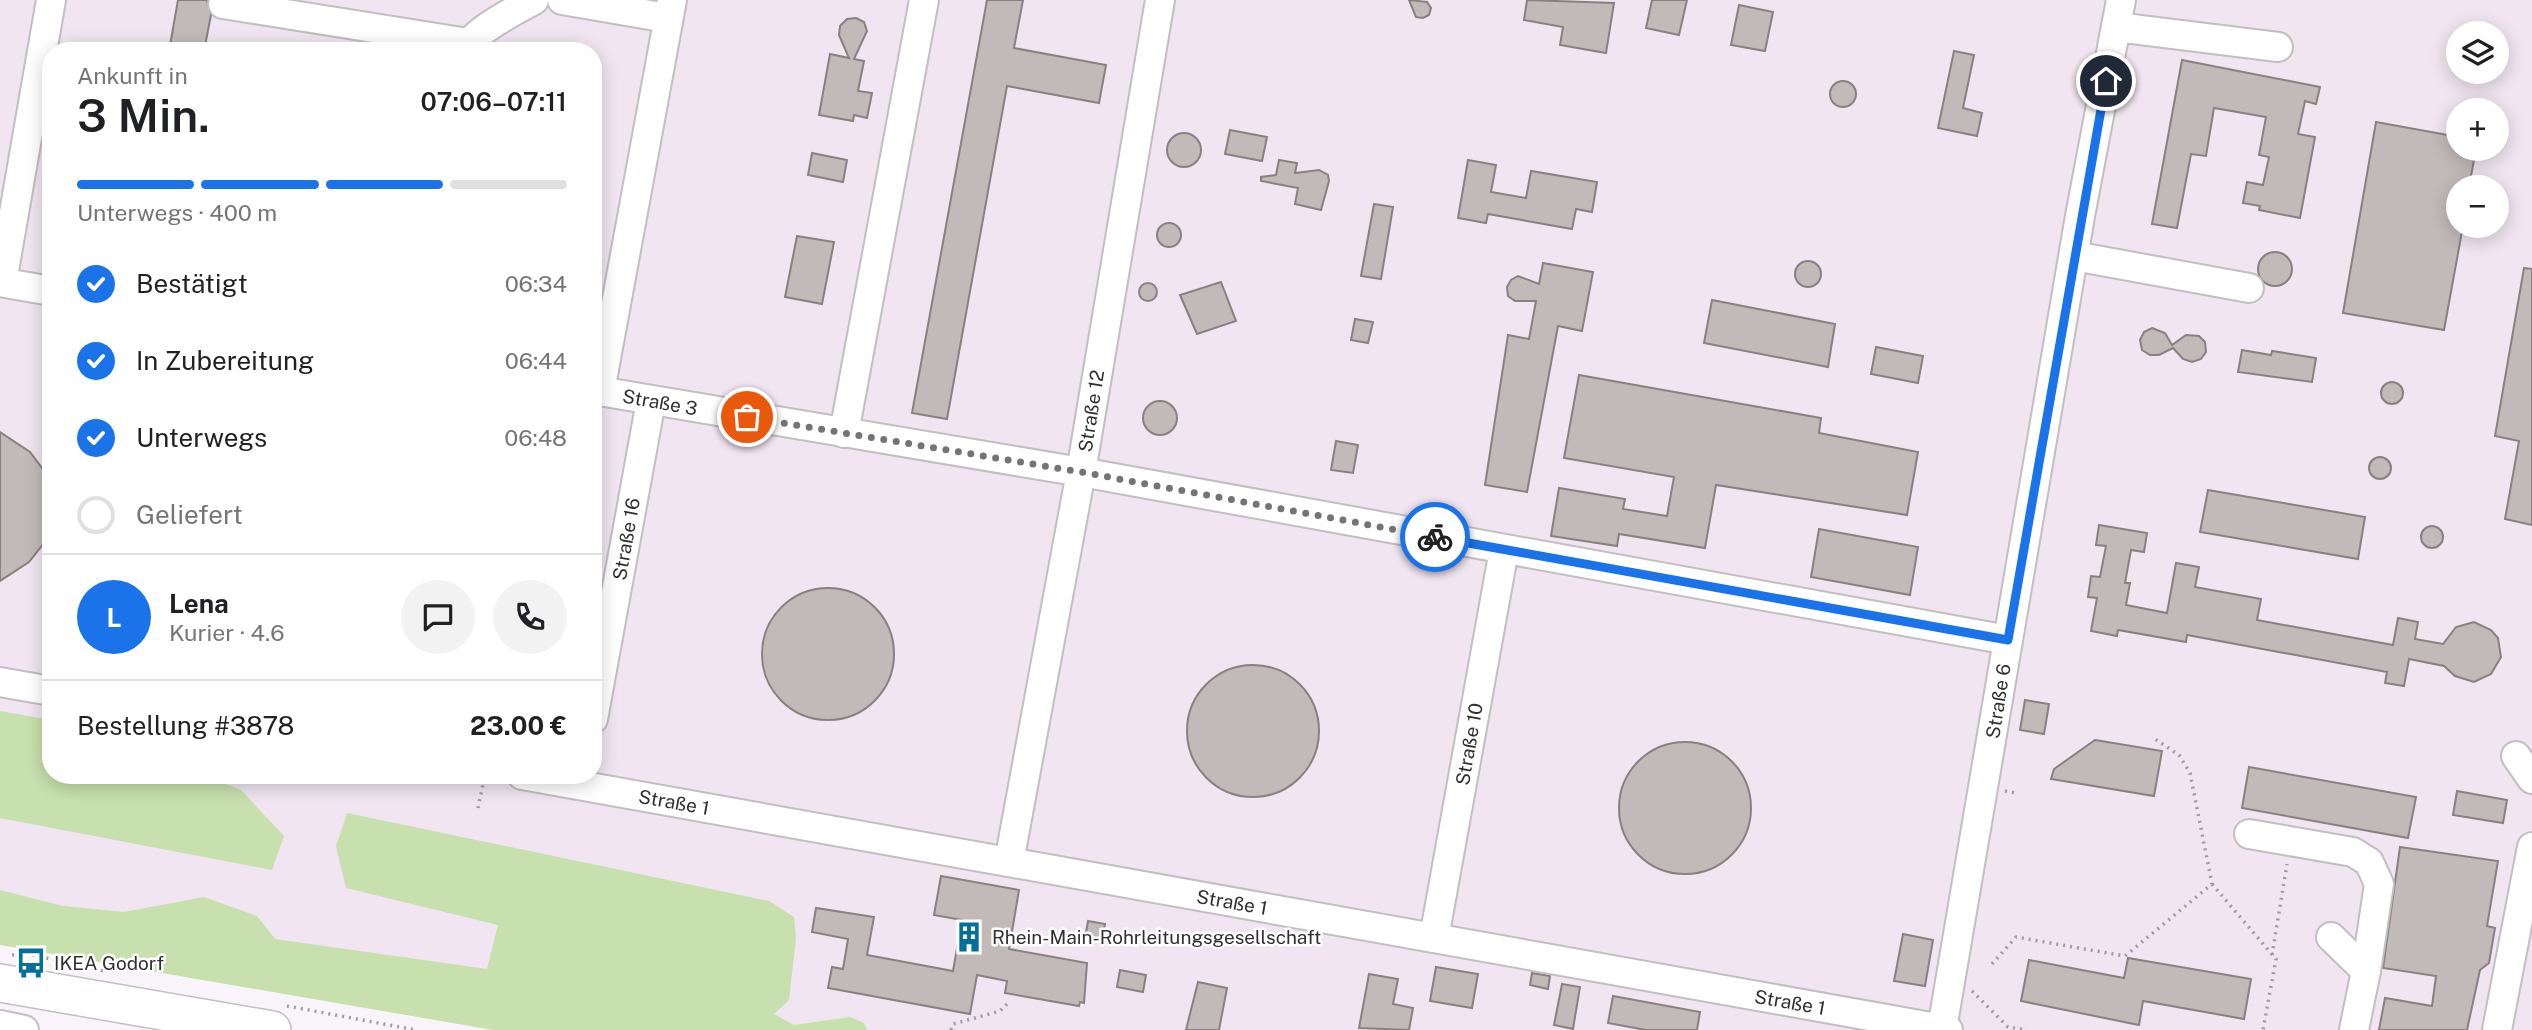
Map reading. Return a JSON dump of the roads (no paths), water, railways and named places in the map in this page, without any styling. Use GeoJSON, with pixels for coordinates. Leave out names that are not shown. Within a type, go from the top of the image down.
{"type":"FeatureCollection","features":[{"type":"Feature","properties":{"kind":"main road"},"geometry":{"type":"LineString","coordinates":[[0,983],[189,1023],[272,1030]]}},
{"type":"Feature","properties":{"kind":"lane"},"geometry":{"type":"LineString","coordinates":[[44,42],[51,0]]}},
{"type":"Feature","properties":{"kind":"lane"},"geometry":{"type":"LineString","coordinates":[[472,42],[499,19],[534,0]]}},
{"type":"Feature","properties":{"kind":"lane"},"geometry":{"type":"LineString","coordinates":[[562,0],[670,9],[602,360]]}},
{"type":"Feature","properties":{"kind":"lane"},"geometry":{"type":"LineString","coordinates":[[844,433],[924,0]]}},
{"type":"Feature","properties":{"kind":"lane"},"geometry":{"type":"LineString","coordinates":[[223,4],[438,42]]}},
{"type":"Feature","properties":{"kind":"lane","name":"Straße 12"},"geometry":{"type":"LineString","coordinates":[[1009,862],[1081,472],[1159,4]]}},
{"type":"Feature","properties":{"kind":"lane"},"geometry":{"type":"LineString","coordinates":[[2118,13],[2278,47]]}},
{"type":"Feature","properties":{"kind":"lane","name":"Straße 6"},"geometry":{"type":"LineString","coordinates":[[1945,1029],[2008,640],[2118,13]]}},
{"type":"Feature","properties":{"kind":"lane"},"geometry":{"type":"LineString","coordinates":[[42,51],[1,282],[42,289]]}},
{"type":"Feature","properties":{"kind":"lane"},"geometry":{"type":"LineString","coordinates":[[2074,256],[2249,288]]}},
{"type":"Feature","properties":{"kind":"lane","name":"Straße 3"},"geometry":{"type":"LineString","coordinates":[[602,392],[1081,472],[2008,640]]}},
{"type":"Feature","properties":{"kind":"lane","name":"Straße 16"},"geometry":{"type":"LineString","coordinates":[[602,670],[651,401]]}},
{"type":"Feature","properties":{"kind":"lane","name":"Straße 10"},"geometry":{"type":"LineString","coordinates":[[1434,938],[1504,550]]}},
{"type":"Feature","properties":{"kind":"lane"},"geometry":{"type":"LineString","coordinates":[[0,682],[42,689]]}},
{"type":"Feature","properties":{"kind":"lane"},"geometry":{"type":"LineString","coordinates":[[2516,756],[2532,779]]}},
{"type":"Feature","properties":{"kind":"lane","name":"Straße 1"},"geometry":{"type":"LineString","coordinates":[[598,784],[1009,862],[1945,1029]]}},
{"type":"Feature","properties":{"kind":"lane"},"geometry":{"type":"LineString","coordinates":[[2249,834],[2353,852],[2369,862],[2379,884],[2354,1030]]}},
{"type":"Feature","properties":{"kind":"lane"},"geometry":{"type":"LineString","coordinates":[[2497,1030],[2532,847]]}},
{"type":"Feature","properties":{"kind":"lane"},"geometry":{"type":"LineString","coordinates":[[2331,936],[2366,971]]}},
{"type":"Feature","properties":{"kind":"lane"},"geometry":{"type":"LineString","coordinates":[[0,1025],[24,1030]]}},
{"type":"Feature","properties":{"kind":"place","name":"Rhein-Main-Rohrleitungsgesellschaft"},"geometry":{"type":"Point","coordinates":[969,937]}},
{"type":"Feature","properties":{"kind":"place","name":"IKEA Godorf"},"geometry":{"type":"Point","coordinates":[31,963]}}]}
